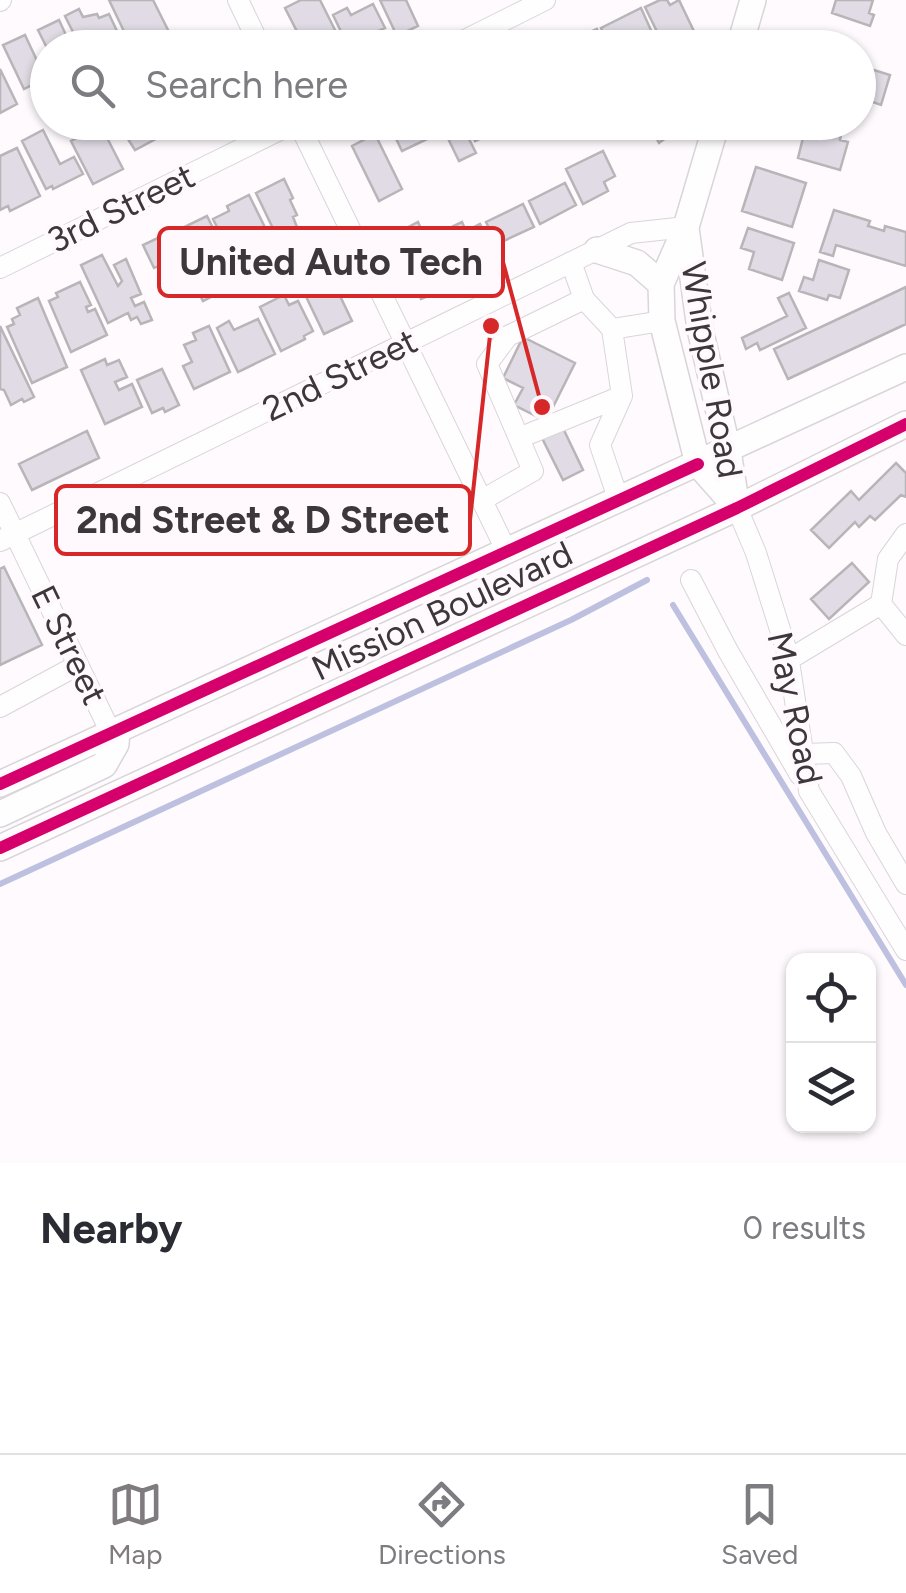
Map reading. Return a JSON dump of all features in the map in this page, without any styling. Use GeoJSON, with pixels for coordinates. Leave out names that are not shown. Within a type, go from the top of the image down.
{"type":"FeatureCollection","features":[{"type":"Feature","properties":{"kind":"main road"},"geometry":{"type":"LineString","coordinates":[[745,30],[754,0]]}},
{"type":"Feature","properties":{"kind":"main road","name":"Whipple Road"},"geometry":{"type":"LineString","coordinates":[[712,140],[686,227],[660,284],[662,321],[698,464],[737,508]]}},
{"type":"Feature","properties":{"kind":"main road","name":"Whipple Road"},"geometry":{"type":"LineString","coordinates":[[686,227],[700,329],[737,508]]}},
{"type":"Feature","properties":{"kind":"main road"},"geometry":{"type":"LineString","coordinates":[[597,250],[637,262],[660,284]]}},
{"type":"Feature","properties":{"kind":"main road","name":"Mission Boulevard"},"geometry":{"type":"LineString","coordinates":[[0,784],[906,368]]}},
{"type":"Feature","properties":{"kind":"main road","name":"Mission Boulevard"},"geometry":{"type":"LineString","coordinates":[[0,848],[737,508],[906,424]]}},
{"type":"Feature","properties":{"kind":"main road"},"geometry":{"type":"LineString","coordinates":[[0,814],[104,766],[116,744],[114,731]]}},
{"type":"Feature","properties":{"kind":"street"},"geometry":{"type":"LineString","coordinates":[[238,0],[252,30]]}},
{"type":"Feature","properties":{"kind":"street"},"geometry":{"type":"LineString","coordinates":[[485,30],[546,0]]}},
{"type":"Feature","properties":{"kind":"street","name":"3rd Street"},"geometry":{"type":"LineString","coordinates":[[0,268],[260,140]]}},
{"type":"Feature","properties":{"kind":"street"},"geometry":{"type":"LineString","coordinates":[[306,140],[507,552]]}},
{"type":"Feature","properties":{"kind":"street","name":"2nd Street"},"geometry":{"type":"LineString","coordinates":[[8,537],[631,233],[686,227]]}},
{"type":"Feature","properties":{"kind":"street"},"geometry":{"type":"LineString","coordinates":[[572,262],[584,299],[612,329],[622,396],[600,444],[619,501]]}},
{"type":"Feature","properties":{"kind":"street"},"geometry":{"type":"LineString","coordinates":[[482,500],[533,472],[487,364],[508,336],[584,299]]}},
{"type":"Feature","properties":{"kind":"street"},"geometry":{"type":"LineString","coordinates":[[612,329],[662,321]]}},
{"type":"Feature","properties":{"kind":"street"},"geometry":{"type":"LineString","coordinates":[[519,438],[622,396]]}},
{"type":"Feature","properties":{"kind":"street","name":"E Street"},"geometry":{"type":"LineString","coordinates":[[0,503],[8,537],[114,731]]}},
{"type":"Feature","properties":{"kind":"street","name":"May Road"},"geometry":{"type":"LineString","coordinates":[[737,508],[756,552],[788,660],[809,791],[906,950]]}},
{"type":"Feature","properties":{"kind":"street"},"geometry":{"type":"LineString","coordinates":[[906,534],[888,559],[881,604],[906,635]]}},
{"type":"Feature","properties":{"kind":"street"},"geometry":{"type":"LineString","coordinates":[[692,580],[728,652],[809,791]]}},
{"type":"Feature","properties":{"kind":"street"},"geometry":{"type":"LineString","coordinates":[[788,660],[881,604]]}},
{"type":"Feature","properties":{"kind":"street"},"geometry":{"type":"LineString","coordinates":[[0,707],[78,664]]}},
{"type":"Feature","properties":{"kind":"street"},"geometry":{"type":"LineString","coordinates":[[803,754],[834,752],[851,776],[876,834],[906,884]]}},
{"type":"Feature","properties":{"kind":"building"},"geometry":{"type":"Polygon","coordinates":[[[109,0],[153,0],[168,30],[123,30],[109,0]]]}},
{"type":"Feature","properties":{"kind":"building"},"geometry":{"type":"Polygon","coordinates":[[[301,0],[320,0],[335,30],[296,30],[285,8],[301,0]]]}},
{"type":"Feature","properties":{"kind":"building"},"geometry":{"type":"Polygon","coordinates":[[[380,0],[406,0],[418,26],[394,30],[380,0]]]}},
{"type":"Feature","properties":{"kind":"building"},"geometry":{"type":"Polygon","coordinates":[[[660,0],[667,0],[670,5],[679,0],[693,30],[656,30],[645,7],[660,0]]]}},
{"type":"Feature","properties":{"kind":"building"},"geometry":{"type":"Polygon","coordinates":[[[836,0],[873,0],[870,26],[832,13],[836,0]]]}},
{"type":"Feature","properties":{"kind":"building"},"geometry":{"type":"Polygon","coordinates":[[[373,4],[385,28],[340,30],[333,15],[347,8],[351,15],[373,4]]]}},
{"type":"Feature","properties":{"kind":"building"},"geometry":{"type":"Polygon","coordinates":[[[641,8],[651,30],[602,30],[641,8]]]}},
{"type":"Feature","properties":{"kind":"building"},"geometry":{"type":"Polygon","coordinates":[[[79,9],[83,17],[109,14],[117,30],[72,30],[65,16],[79,9]]]}},
{"type":"Feature","properties":{"kind":"building"},"geometry":{"type":"Polygon","coordinates":[[[59,20],[64,30],[38,30],[59,20]]]}},
{"type":"Feature","properties":{"kind":"building"},"geometry":{"type":"Polygon","coordinates":[[[25,35],[30,46],[30,86],[24,89],[3,45],[25,35]]]}},
{"type":"Feature","properties":{"kind":"building"},"geometry":{"type":"Polygon","coordinates":[[[0,69],[17,104],[0,113],[0,69]]]}},
{"type":"Feature","properties":{"kind":"building"},"geometry":{"type":"Polygon","coordinates":[[[876,71],[890,75],[881,105],[876,103],[876,71]]]}},
{"type":"Feature","properties":{"kind":"building"},"geometry":{"type":"Polygon","coordinates":[[[30,137],[30,140],[48,140],[60,164],[74,157],[83,174],[46,189],[22,141],[30,137]]]}},
{"type":"Feature","properties":{"kind":"building"},"geometry":{"type":"Polygon","coordinates":[[[108,140],[123,169],[93,184],[71,141],[108,140]]]}},
{"type":"Feature","properties":{"kind":"building"},"geometry":{"type":"Polygon","coordinates":[[[129,140],[154,140],[135,150],[129,140]]]}},
{"type":"Feature","properties":{"kind":"building"},"geometry":{"type":"Polygon","coordinates":[[[364,140],[378,140],[402,189],[379,201],[352,146],[364,140]]]}},
{"type":"Feature","properties":{"kind":"building"},"geometry":{"type":"Polygon","coordinates":[[[397,140],[425,140],[402,151],[397,140]]]}},
{"type":"Feature","properties":{"kind":"building"},"geometry":{"type":"Polygon","coordinates":[[[449,140],[470,140],[476,153],[459,161],[449,140]]]}},
{"type":"Feature","properties":{"kind":"building"},"geometry":{"type":"Polygon","coordinates":[[[802,140],[848,142],[840,170],[798,158],[802,140]]]}},
{"type":"Feature","properties":{"kind":"building"},"geometry":{"type":"Polygon","coordinates":[[[17,148],[40,196],[10,211],[8,206],[0,210],[0,156],[17,148]]]}},
{"type":"Feature","properties":{"kind":"building"},"geometry":{"type":"Polygon","coordinates":[[[603,151],[615,176],[604,182],[608,191],[583,204],[566,169],[603,151]]]}},
{"type":"Feature","properties":{"kind":"building"},"geometry":{"type":"Polygon","coordinates":[[[756,167],[806,183],[792,227],[742,211],[756,167]]]}},
{"type":"Feature","properties":{"kind":"building"},"geometry":{"type":"Polygon","coordinates":[[[284,179],[293,198],[290,200],[297,215],[293,217],[299,232],[279,241],[256,193],[284,179]]]}},
{"type":"Feature","properties":{"kind":"building"},"geometry":{"type":"Polygon","coordinates":[[[565,183],[576,205],[540,224],[529,201],[565,183]]]}},
{"type":"Feature","properties":{"kind":"building"},"geometry":{"type":"Polygon","coordinates":[[[249,195],[278,254],[240,273],[213,219],[229,211],[227,206],[249,195]]]}},
{"type":"Feature","properties":{"kind":"building"},"geometry":{"type":"Polygon","coordinates":[[[523,204],[534,227],[497,244],[486,222],[523,204]]]}},
{"type":"Feature","properties":{"kind":"building"},"geometry":{"type":"Polygon","coordinates":[[[834,210],[870,221],[868,226],[884,231],[885,226],[906,232],[906,266],[836,245],[833,256],[820,252],[834,210]]]}},
{"type":"Feature","properties":{"kind":"building"},"geometry":{"type":"Polygon","coordinates":[[[207,216],[225,252],[210,260],[225,290],[203,301],[194,283],[204,278],[198,265],[195,267],[180,229],[207,216]]]}},
{"type":"Feature","properties":{"kind":"building"},"geometry":{"type":"Polygon","coordinates":[[[418,222],[423,233],[400,244],[395,234],[418,222]]]}},
{"type":"Feature","properties":{"kind":"building"},"geometry":{"type":"Polygon","coordinates":[[[462,222],[466,231],[480,224],[492,247],[455,265],[439,233],[462,222]]]}},
{"type":"Feature","properties":{"kind":"building"},"geometry":{"type":"Polygon","coordinates":[[[748,228],[794,243],[782,280],[749,269],[754,252],[741,248],[748,228]]]}},
{"type":"Feature","properties":{"kind":"building"},"geometry":{"type":"Polygon","coordinates":[[[164,235],[179,264],[164,271],[161,265],[154,268],[143,245],[164,235]]]}},
{"type":"Feature","properties":{"kind":"building"},"geometry":{"type":"Polygon","coordinates":[[[317,248],[352,321],[324,334],[289,261],[317,248]]]}},
{"type":"Feature","properties":{"kind":"building"},"geometry":{"type":"Polygon","coordinates":[[[420,250],[436,285],[431,288],[434,294],[421,299],[402,259],[420,250]]]}},
{"type":"Feature","properties":{"kind":"building"},"geometry":{"type":"Polygon","coordinates":[[[102,255],[118,286],[122,281],[114,265],[126,259],[141,294],[131,298],[135,306],[144,302],[152,320],[141,324],[137,317],[131,320],[128,313],[108,323],[81,265],[102,255]]]}},
{"type":"Feature","properties":{"kind":"building"},"geometry":{"type":"Polygon","coordinates":[[[819,260],[849,270],[840,298],[829,295],[827,300],[799,291],[804,277],[813,280],[819,260]]]}},
{"type":"Feature","properties":{"kind":"building"},"geometry":{"type":"Polygon","coordinates":[[[80,282],[91,305],[86,307],[88,312],[95,309],[107,335],[71,352],[49,301],[58,297],[56,293],[80,282]]]}},
{"type":"Feature","properties":{"kind":"building"},"geometry":{"type":"Polygon","coordinates":[[[906,287],[906,324],[788,379],[774,349],[906,287]]]}},
{"type":"Feature","properties":{"kind":"building"},"geometry":{"type":"Polygon","coordinates":[[[789,293],[806,328],[760,350],[757,343],[746,349],[742,338],[787,316],[778,298],[789,293]]]}},
{"type":"Feature","properties":{"kind":"building"},"geometry":{"type":"Polygon","coordinates":[[[284,295],[289,305],[298,301],[313,331],[281,351],[260,307],[284,295]]]}},
{"type":"Feature","properties":{"kind":"building"},"geometry":{"type":"Polygon","coordinates":[[[38,298],[67,367],[32,383],[7,327],[20,315],[17,308],[38,298]]]}},
{"type":"Feature","properties":{"kind":"building"},"geometry":{"type":"Polygon","coordinates":[[[258,319],[275,354],[238,372],[217,328],[229,321],[234,330],[258,319]]]}},
{"type":"Feature","properties":{"kind":"building"},"geometry":{"type":"Polygon","coordinates":[[[0,326],[34,397],[11,405],[0,389],[0,326]]]}},
{"type":"Feature","properties":{"kind":"building"},"geometry":{"type":"Polygon","coordinates":[[[209,326],[230,372],[194,389],[183,366],[192,362],[184,345],[196,340],[193,333],[209,326]]]}},
{"type":"Feature","properties":{"kind":"building"},"geometry":{"type":"Polygon","coordinates":[[[523,337],[575,363],[546,421],[514,405],[523,388],[503,378],[523,337]]]}},
{"type":"Feature","properties":{"kind":"building"},"geometry":{"type":"Polygon","coordinates":[[[105,359],[107,365],[119,360],[127,377],[115,382],[119,390],[132,384],[142,407],[105,424],[81,370],[105,359]]]}},
{"type":"Feature","properties":{"kind":"building"},"geometry":{"type":"Polygon","coordinates":[[[162,369],[179,405],[152,413],[137,380],[162,369]]]}},
{"type":"Feature","properties":{"kind":"building"},"geometry":{"type":"Polygon","coordinates":[[[562,426],[583,470],[563,480],[541,436],[562,426]]]}},
{"type":"Feature","properties":{"kind":"building"},"geometry":{"type":"Polygon","coordinates":[[[87,431],[99,458],[32,490],[19,464],[87,431]]]}},
{"type":"Feature","properties":{"kind":"building"},"geometry":{"type":"Polygon","coordinates":[[[896,463],[906,473],[906,497],[901,495],[875,520],[870,516],[859,527],[855,522],[829,548],[811,530],[851,491],[859,500],[896,463]]]}},
{"type":"Feature","properties":{"kind":"building"},"geometry":{"type":"Polygon","coordinates":[[[852,563],[869,582],[829,619],[811,599],[852,563]]]}},
{"type":"Feature","properties":{"kind":"building"},"geometry":{"type":"Polygon","coordinates":[[[4,567],[42,645],[0,665],[0,569],[4,567]]]}},
{"type":"Feature","properties":{"kind":"waterway"},"geometry":{"type":"LineString","coordinates":[[0,884],[571,620],[647,580]]}},
{"type":"Feature","properties":{"kind":"waterway"},"geometry":{"type":"LineString","coordinates":[[673,605],[906,985]]}},
{"type":"Feature","properties":{"kind":"cycle path"},"geometry":{"type":"LineString","coordinates":[[0,848],[737,508],[906,424]]}},
{"type":"Feature","properties":{"kind":"cycle path"},"geometry":{"type":"LineString","coordinates":[[0,784],[698,464]]}},
{"type":"Feature","properties":{"kind":"place","name":"2nd Street & D Street"},"geometry":{"type":"Point","coordinates":[491,326]}},
{"type":"Feature","properties":{"kind":"place","name":"United Auto Tech"},"geometry":{"type":"Point","coordinates":[542,407]}}]}
